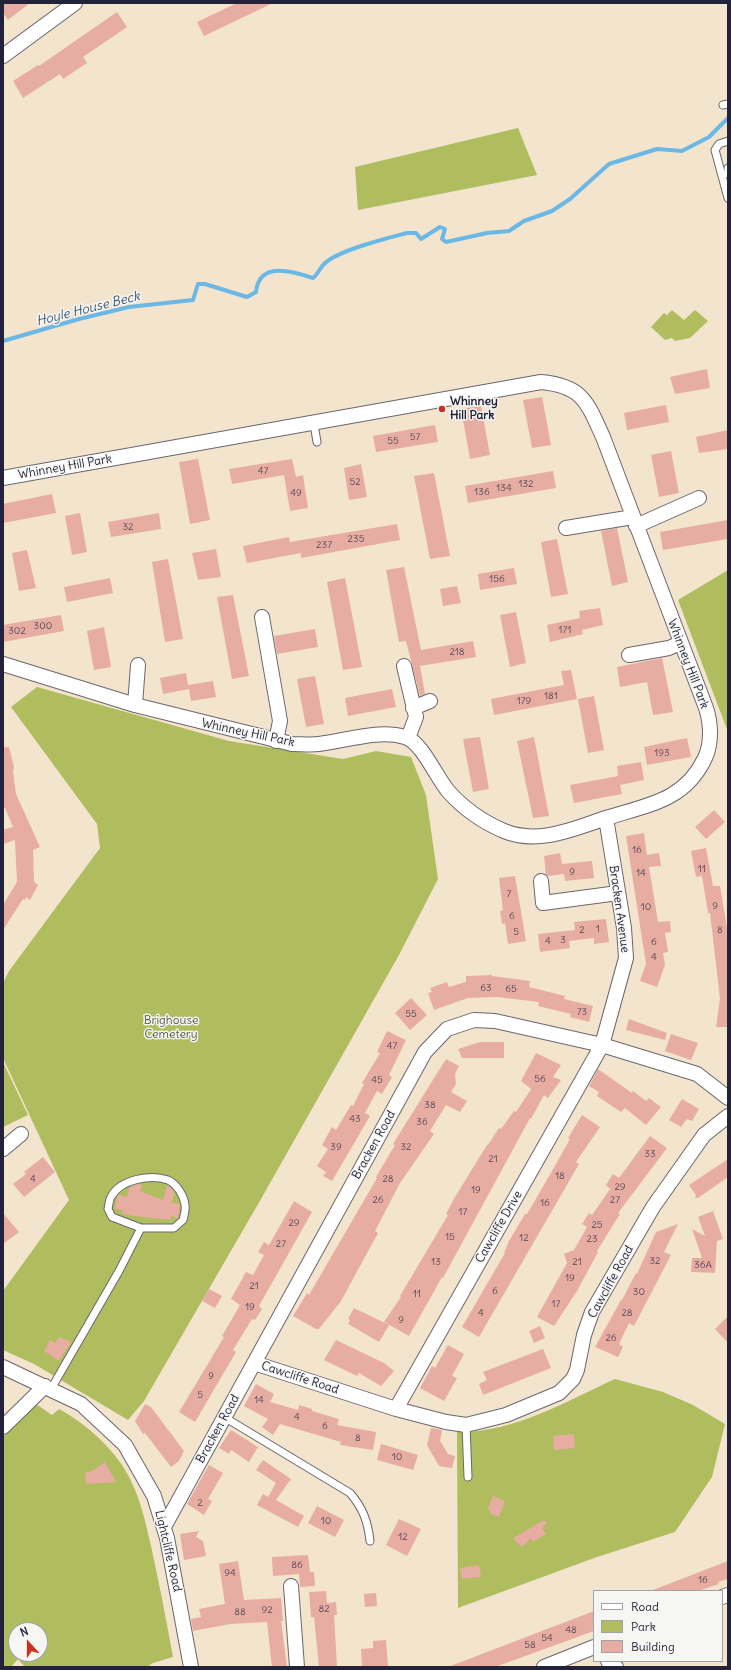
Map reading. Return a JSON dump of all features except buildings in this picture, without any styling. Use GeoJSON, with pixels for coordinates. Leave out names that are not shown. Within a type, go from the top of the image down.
{"type":"FeatureCollection","features":[{"type":"Feature","properties":{"kind":"street"},"geometry":{"type":"LineString","coordinates":[[3,56],[75,3]]}},
{"type":"Feature","properties":{"kind":"street","name":"Whinney Hill Park"},"geometry":{"type":"LineString","coordinates":[[3,478],[314,424],[541,382],[556,384],[580,395],[588,405],[603,437],[708,714],[710,734],[708,752],[699,770],[688,785],[672,795],[554,834],[530,837],[505,831],[482,819],[464,806],[447,790],[420,748],[408,738],[392,734],[318,744],[292,744],[135,706],[3,664]]}},
{"type":"Feature","properties":{"kind":"street"},"geometry":{"type":"LineString","coordinates":[[566,528],[634,522],[699,498]]}},
{"type":"Feature","properties":{"kind":"street"},"geometry":{"type":"LineString","coordinates":[[262,617],[280,721],[276,741]]}},
{"type":"Feature","properties":{"kind":"street"},"geometry":{"type":"LineString","coordinates":[[629,655],[669,648],[680,643]]}},
{"type":"Feature","properties":{"kind":"street"},"geometry":{"type":"LineString","coordinates":[[135,706],[138,664]]}},
{"type":"Feature","properties":{"kind":"street"},"geometry":{"type":"LineString","coordinates":[[404,666],[416,716],[408,738]]}},
{"type":"Feature","properties":{"kind":"street"},"geometry":{"type":"LineString","coordinates":[[413,708],[430,701]]}},
{"type":"Feature","properties":{"kind":"street","name":"Bracken Avenue"},"geometry":{"type":"LineString","coordinates":[[602,1045],[626,958],[624,928],[606,818]]}},
{"type":"Feature","properties":{"kind":"street"},"geometry":{"type":"LineString","coordinates":[[541,881],[543,903],[618,893]]}},
{"type":"Feature","properties":{"kind":"street","name":"Bracken Road"},"geometry":{"type":"LineString","coordinates":[[164,1527],[425,1052],[447,1029],[474,1020],[495,1021],[602,1045],[697,1074],[728,1098]]}},
{"type":"Feature","properties":{"kind":"street","name":"Cawcliffe Drive"},"geometry":{"type":"LineString","coordinates":[[396,1409],[602,1045]]}},
{"type":"Feature","properties":{"kind":"street","name":"Cawcliffe Road"},"geometry":{"type":"LineString","coordinates":[[254,1363],[396,1409],[446,1422],[466,1425],[506,1415],[559,1393],[573,1379],[577,1370],[584,1335],[592,1312],[653,1207],[704,1135],[728,1116]]}},
{"type":"Feature","properties":{"kind":"street"},"geometry":{"type":"LineString","coordinates":[[3,1149],[22,1134]]}},
{"type":"Feature","properties":{"kind":"street","name":"Lightcliffe Road"},"geometry":{"type":"LineString","coordinates":[[3,1367],[81,1404],[125,1445],[154,1496],[164,1527],[191,1667]]}},
{"type":"Feature","properties":{"kind":"street"},"geometry":{"type":"LineString","coordinates":[[3,1427],[48,1388]]}},
{"type":"Feature","properties":{"kind":"street"},"geometry":{"type":"LineString","coordinates":[[290,1586],[297,1667]]}},
{"type":"Feature","properties":{"kind":"street"},"geometry":{"type":"LineString","coordinates":[[544,1667],[593,1649]]}},
{"type":"Feature","properties":{"kind":"lane"},"geometry":{"type":"LineString","coordinates":[[728,142],[719,144],[715,150],[728,198]]}},
{"type":"Feature","properties":{"kind":"lane"},"geometry":{"type":"LineString","coordinates":[[728,168],[728,174]]}},
{"type":"Feature","properties":{"kind":"lane"},"geometry":{"type":"LineString","coordinates":[[314,424],[317,442]]}},
{"type":"Feature","properties":{"kind":"lane"},"geometry":{"type":"LineString","coordinates":[[142,1178],[168,1180],[179,1190],[186,1206],[183,1220],[174,1228],[141,1228],[112,1217],[108,1209],[112,1196],[121,1186],[133,1180],[142,1178]]}},
{"type":"Feature","properties":{"kind":"lane"},"geometry":{"type":"LineString","coordinates":[[48,1388],[119,1271],[141,1228]]}},
{"type":"Feature","properties":{"kind":"lane"},"geometry":{"type":"LineString","coordinates":[[224,1417],[350,1494],[360,1504],[369,1527],[370,1541]]}},
{"type":"Feature","properties":{"kind":"lane"},"geometry":{"type":"LineString","coordinates":[[466,1425],[468,1477]]}},
{"type":"Feature","properties":{"kind":"green space"},"geometry":{"type":"Polygon","coordinates":[[[518,128],[537,175],[358,210],[355,167],[518,128]]]}},
{"type":"Feature","properties":{"kind":"green space"},"geometry":{"type":"Polygon","coordinates":[[[672,310],[684,320],[695,310],[708,321],[690,338],[675,341],[672,338],[665,340],[651,327],[664,313],[667,315],[672,310]]]}},
{"type":"Feature","properties":{"kind":"green space"},"geometry":{"type":"Polygon","coordinates":[[[728,570],[728,732],[678,600],[728,570]]]}},
{"type":"Feature","properties":{"kind":"green space","name":"Brighouse Cemetery"},"geometry":{"type":"Polygon","coordinates":[[[37,687],[229,741],[343,759],[376,751],[411,757],[426,795],[438,879],[399,955],[261,1199],[144,1401],[128,1420],[34,1364],[3,1350],[3,1291],[69,1200],[3,1058],[3,983],[9,971],[100,848],[97,824],[11,707],[37,687]]]}},
{"type":"Feature","properties":{"kind":"green space"},"geometry":{"type":"Polygon","coordinates":[[[3,1062],[28,1115],[3,1127],[3,1062]]]}},
{"type":"Feature","properties":{"kind":"green space"},"geometry":{"type":"Polygon","coordinates":[[[615,1379],[663,1392],[693,1405],[725,1424],[712,1477],[675,1532],[597,1557],[458,1608],[457,1432],[478,1431],[518,1422],[558,1406],[615,1379]]]}},
{"type":"Feature","properties":{"kind":"green space"},"geometry":{"type":"Polygon","coordinates":[[[36,1404],[52,1415],[59,1409],[80,1422],[110,1449],[131,1481],[138,1496],[149,1538],[173,1657],[153,1663],[147,1667],[25,1667],[21,1662],[48,1662],[48,1622],[8,1622],[8,1662],[15,1662],[11,1667],[3,1667],[3,1437],[36,1404]]]}},
{"type":"Feature","properties":{"kind":"waterway","name":"Hoyle House Beck"},"geometry":{"type":"LineString","coordinates":[[3,341],[79,319],[129,307],[193,300],[198,284],[205,284],[247,297],[256,292],[258,282],[263,276],[270,272],[287,271],[313,278],[324,264],[340,254],[351,249],[407,233],[416,233],[421,239],[440,227],[445,229],[442,239],[446,242],[487,233],[509,231],[524,221],[552,211],[570,199],[609,164],[657,149],[682,151],[709,137],[728,118]]}},
{"type":"Feature","properties":{"kind":"place","name":"Whinney Hill Park"},"geometry":{"type":"Point","coordinates":[442,409]}}]}
